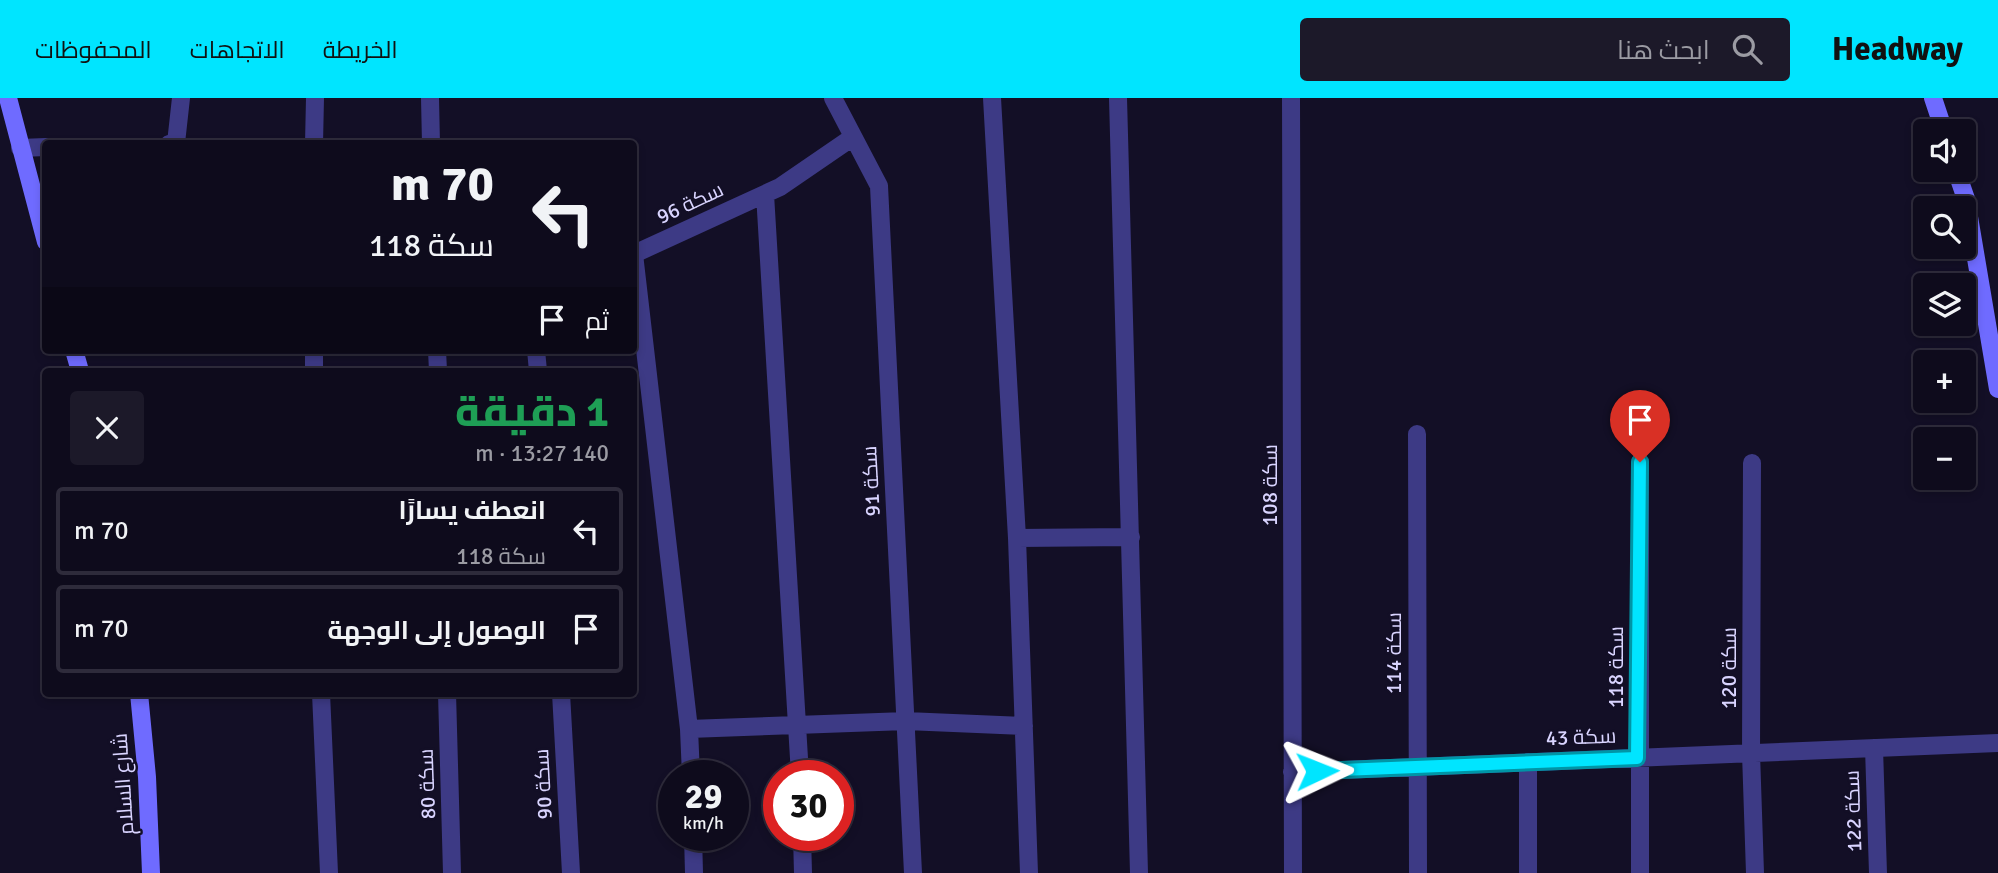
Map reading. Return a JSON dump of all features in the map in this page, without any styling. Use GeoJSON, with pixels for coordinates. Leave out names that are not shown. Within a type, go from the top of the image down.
{"type":"FeatureCollection","features":[{"type":"Feature","properties":{"kind":"street"},"geometry":{"type":"LineString","coordinates":[[8,98],[42,228]]}},
{"type":"Feature","properties":{"kind":"street"},"geometry":{"type":"LineString","coordinates":[[176,140],[181,98]]}},
{"type":"Feature","properties":{"kind":"street"},"geometry":{"type":"LineString","coordinates":[[314,140],[315,98]]}},
{"type":"Feature","properties":{"kind":"street"},"geometry":{"type":"LineString","coordinates":[[430,98],[431,140]]}},
{"type":"Feature","properties":{"kind":"street","name":"سكة 91"},"geometry":{"type":"LineString","coordinates":[[833,98],[879,186],[913,873]]}},
{"type":"Feature","properties":{"kind":"street"},"geometry":{"type":"LineString","coordinates":[[992,98],[1017,538],[1029,873]]}},
{"type":"Feature","properties":{"kind":"street"},"geometry":{"type":"LineString","coordinates":[[1118,98],[1139,873]]}},
{"type":"Feature","properties":{"kind":"street","name":"سكة 108"},"geometry":{"type":"LineString","coordinates":[[1291,98],[1293,873]]}},
{"type":"Feature","properties":{"kind":"street"},"geometry":{"type":"LineString","coordinates":[[1933,98],[1940,119]]}},
{"type":"Feature","properties":{"kind":"street","name":"سكة 96"},"geometry":{"type":"LineString","coordinates":[[637,253],[765,194],[853,137]]}},
{"type":"Feature","properties":{"kind":"street"},"geometry":{"type":"LineString","coordinates":[[20,148],[42,147]]}},
{"type":"Feature","properties":{"kind":"street"},"geometry":{"type":"LineString","coordinates":[[1960,182],[1966,199],[1998,389]]}},
{"type":"Feature","properties":{"kind":"street"},"geometry":{"type":"LineString","coordinates":[[765,194],[800,760]]}},
{"type":"Feature","properties":{"kind":"street","name":"سكة 96"},"geometry":{"type":"LineString","coordinates":[[637,280],[690,760]]}},
{"type":"Feature","properties":{"kind":"street","name":"سكة 114"},"geometry":{"type":"LineString","coordinates":[[1417,434],[1418,873]]}},
{"type":"Feature","properties":{"kind":"street","name":"سكة 118"},"geometry":{"type":"LineString","coordinates":[[1640,462],[1637,758],[1640,873]]}},
{"type":"Feature","properties":{"kind":"street","name":"سكة 120"},"geometry":{"type":"LineString","coordinates":[[1752,463],[1751,753],[1755,873]]}},
{"type":"Feature","properties":{"kind":"street"},"geometry":{"type":"LineString","coordinates":[[1017,538],[1131,537]]}},
{"type":"Feature","properties":{"kind":"street","name":"شارع السلام"},"geometry":{"type":"LineString","coordinates":[[138,697],[147,777],[151,873]]}},
{"type":"Feature","properties":{"kind":"street"},"geometry":{"type":"LineString","coordinates":[[321,697],[329,873]]}},
{"type":"Feature","properties":{"kind":"street","name":"سكة 80"},"geometry":{"type":"LineString","coordinates":[[447,697],[452,873]]}},
{"type":"Feature","properties":{"kind":"street","name":"سكة 90"},"geometry":{"type":"LineString","coordinates":[[561,697],[571,873]]}},
{"type":"Feature","properties":{"kind":"street"},"geometry":{"type":"LineString","coordinates":[[689,729],[906,721],[1024,726]]}},
{"type":"Feature","properties":{"kind":"street","name":"سكة 43"},"geometry":{"type":"LineString","coordinates":[[1292,772],[1998,743]]}},
{"type":"Feature","properties":{"kind":"street","name":"سكة 122"},"geometry":{"type":"LineString","coordinates":[[1874,748],[1878,873]]}},
{"type":"Feature","properties":{"kind":"street"},"geometry":{"type":"LineString","coordinates":[[1528,762],[1528,873]]}},
{"type":"Feature","properties":{"kind":"street"},"geometry":{"type":"LineString","coordinates":[[693,851],[694,873]]}},
{"type":"Feature","properties":{"kind":"street"},"geometry":{"type":"LineString","coordinates":[[802,851],[803,873]]}},
{"type":"Feature","properties":{"kind":"route"},"geometry":{"type":"LineString","coordinates":[[1317,771],[1637,758],[1640,462]]}}]}
